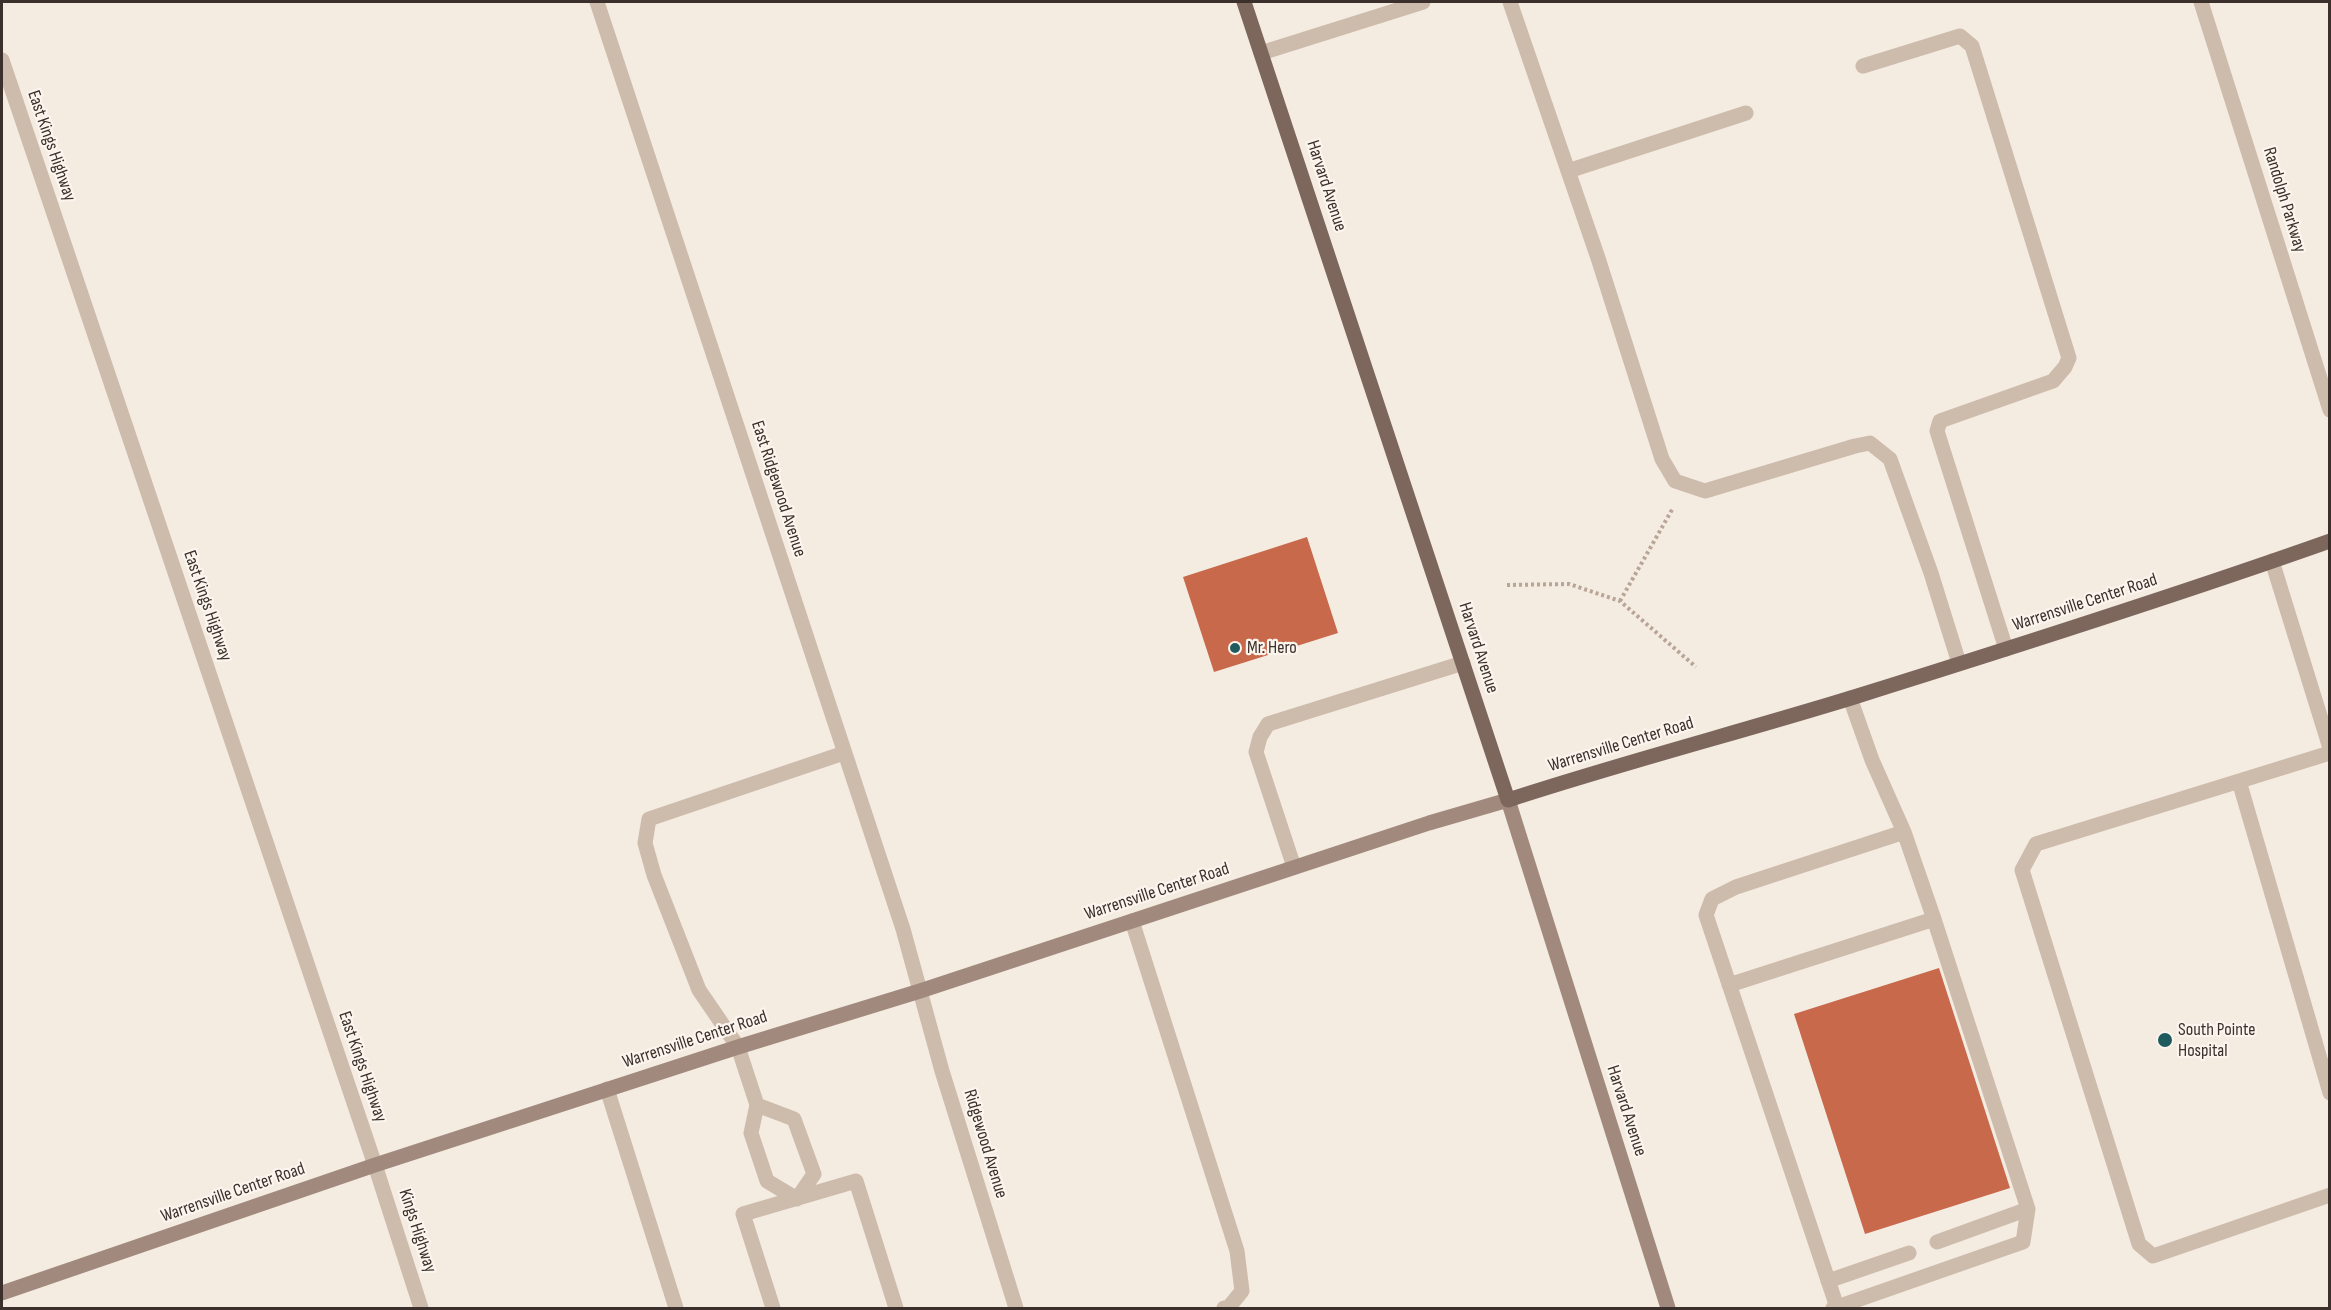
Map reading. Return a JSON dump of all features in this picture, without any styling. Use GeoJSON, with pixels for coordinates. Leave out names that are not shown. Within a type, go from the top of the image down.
{"type":"FeatureCollection","features":[{"type":"Feature","properties":{"kind":"main road","name":"Harvard Avenue"},"geometry":{"type":"LineString","coordinates":[[1244,2],[1508,800],[1668,1308]]}},
{"type":"Feature","properties":{"kind":"main road","name":"Warrensville Center Road"},"geometry":{"type":"LineString","coordinates":[[2,1293],[375,1165],[738,1047],[920,991],[1294,867],[1587,774],[1850,698],[2006,649],[2330,541]]}},
{"type":"Feature","properties":{"kind":"street","name":"East Ridgewood Avenue"},"geometry":{"type":"LineString","coordinates":[[597,2],[903,929],[920,991]]}},
{"type":"Feature","properties":{"kind":"street"},"geometry":{"type":"LineString","coordinates":[[1261,53],[1423,2]]}},
{"type":"Feature","properties":{"kind":"street"},"geometry":{"type":"LineString","coordinates":[[1510,2],[1598,258],[1662,459],[1675,481],[1706,491],[1870,443],[1890,459],[1931,573],[1959,663]]}},
{"type":"Feature","properties":{"kind":"street","name":"Randolph Parkway"},"geometry":{"type":"LineString","coordinates":[[2201,2],[2330,410]]}},
{"type":"Feature","properties":{"kind":"street"},"geometry":{"type":"LineString","coordinates":[[1863,66],[1960,36],[1972,46],[2069,358],[2065,367],[2053,381],[1940,421],[1937,431],[2006,649]]}},
{"type":"Feature","properties":{"kind":"street","name":"East Kings Highway"},"geometry":{"type":"LineString","coordinates":[[2,60],[375,1165]]}},
{"type":"Feature","properties":{"kind":"street"},"geometry":{"type":"LineString","coordinates":[[1568,171],[1746,113]]}},
{"type":"Feature","properties":{"kind":"street"},"geometry":{"type":"LineString","coordinates":[[2272,561],[2330,748]]}},
{"type":"Feature","properties":{"kind":"street"},"geometry":{"type":"LineString","coordinates":[[1294,867],[1256,752],[1260,737],[1268,724],[1463,663]]}},
{"type":"Feature","properties":{"kind":"street"},"geometry":{"type":"LineString","coordinates":[[1850,698],[1872,760],[1904,832],[2028,1209],[2023,1242],[1835,1308],[1706,915],[1712,899],[1736,887],[1904,832]]}},
{"type":"Feature","properties":{"kind":"street"},"geometry":{"type":"LineString","coordinates":[[797,1198],[767,1181],[751,1133],[757,1105],[738,1047],[699,990],[654,875],[645,843],[649,819],[844,753]]}},
{"type":"Feature","properties":{"kind":"street"},"geometry":{"type":"LineString","coordinates":[[2330,753],[2036,844],[2022,870],[2139,1244],[2153,1256],[2330,1195]]}},
{"type":"Feature","properties":{"kind":"street"},"geometry":{"type":"LineString","coordinates":[[2240,781],[2330,1094]]}},
{"type":"Feature","properties":{"kind":"street"},"geometry":{"type":"LineString","coordinates":[[1729,985],[1934,919]]}},
{"type":"Feature","properties":{"kind":"street"},"geometry":{"type":"LineString","coordinates":[[1132,921],[1237,1251],[1242,1291],[1229,1307],[1224,1308]]}},
{"type":"Feature","properties":{"kind":"street","name":"Ridgewood Avenue"},"geometry":{"type":"LineString","coordinates":[[920,991],[1012,1308]]}},
{"type":"Feature","properties":{"kind":"street"},"geometry":{"type":"LineString","coordinates":[[607,1089],[676,1308]]}},
{"type":"Feature","properties":{"kind":"street"},"geometry":{"type":"LineString","coordinates":[[757,1105],[794,1119],[814,1174],[797,1198]]}},
{"type":"Feature","properties":{"kind":"street","name":"Kings Highway"},"geometry":{"type":"LineString","coordinates":[[375,1165],[421,1308]]}},
{"type":"Feature","properties":{"kind":"street"},"geometry":{"type":"LineString","coordinates":[[773,1308],[743,1214],[856,1181],[896,1308]]}},
{"type":"Feature","properties":{"kind":"street"},"geometry":{"type":"LineString","coordinates":[[1937,1242],[2028,1209]]}},
{"type":"Feature","properties":{"kind":"street"},"geometry":{"type":"LineString","coordinates":[[1828,1281],[1909,1253]]}},
{"type":"Feature","properties":{"kind":"path"},"geometry":{"type":"LineString","coordinates":[[1620,601],[1686,485]]}},
{"type":"Feature","properties":{"kind":"path"},"geometry":{"type":"LineString","coordinates":[[1507,585],[1569,584],[1620,601],[1696,667]]}},
{"type":"Feature","properties":{"kind":"building"},"geometry":{"type":"Polygon","coordinates":[[[1307,537],[1338,633],[1214,672],[1183,577],[1307,537]]]}},
{"type":"Feature","properties":{"kind":"building"},"geometry":{"type":"Polygon","coordinates":[[[1939,968],[2010,1188],[1865,1234],[1794,1014],[1939,968]]]}},
{"type":"Feature","properties":{"kind":"place","name":"Mr. Hero"},"geometry":{"type":"Point","coordinates":[1235,648]}},
{"type":"Feature","properties":{"kind":"place","name":"South Pointe Hospital"},"geometry":{"type":"Point","coordinates":[2165,1040]}}]}
